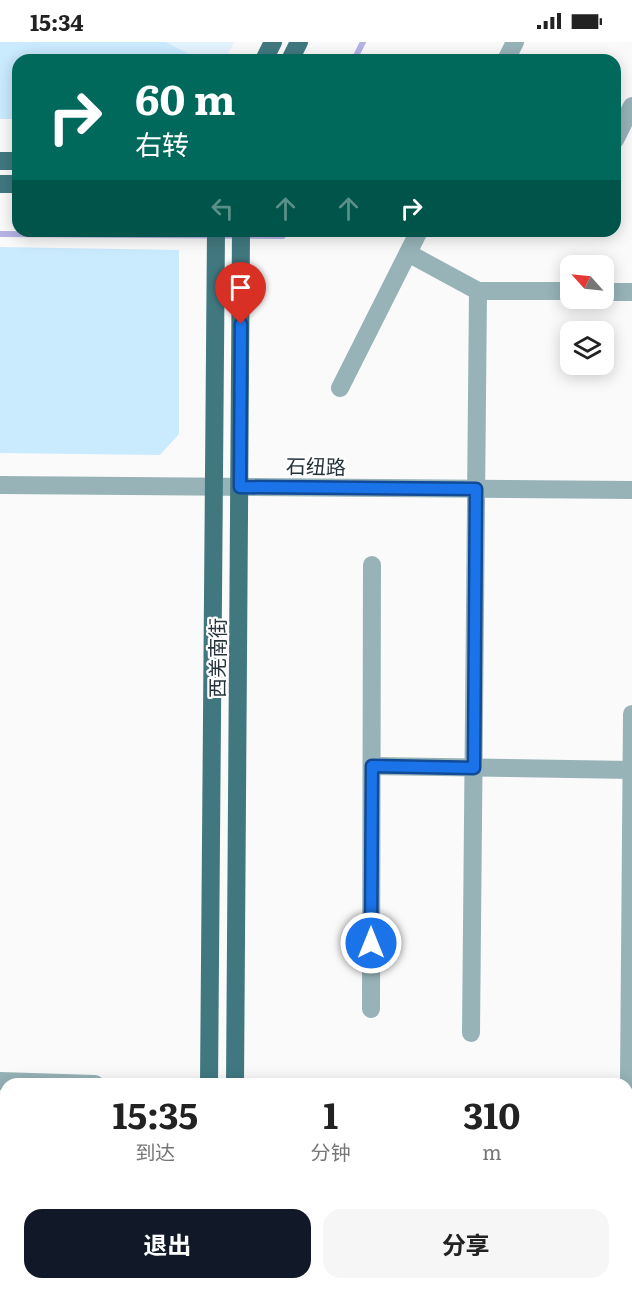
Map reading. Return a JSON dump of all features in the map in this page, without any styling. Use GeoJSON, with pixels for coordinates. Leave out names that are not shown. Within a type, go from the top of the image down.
{"type":"FeatureCollection","features":[{"type":"Feature","properties":{"kind":"main road","name":"西羌南街"},"geometry":{"type":"LineString","coordinates":[[209,1078],[216,237]]}},
{"type":"Feature","properties":{"kind":"main road","name":"西羌南街"},"geometry":{"type":"LineString","coordinates":[[235,1078],[242,237]]}},
{"type":"Feature","properties":{"kind":"street"},"geometry":{"type":"LineString","coordinates":[[621,128],[632,106]]}},
{"type":"Feature","properties":{"kind":"street"},"geometry":{"type":"LineString","coordinates":[[340,388],[416,237]]}},
{"type":"Feature","properties":{"kind":"street"},"geometry":{"type":"LineString","coordinates":[[408,253],[478,291],[560,291]]}},
{"type":"Feature","properties":{"kind":"street"},"geometry":{"type":"LineString","coordinates":[[471,1033],[478,291]]}},
{"type":"Feature","properties":{"kind":"street"},"geometry":{"type":"LineString","coordinates":[[614,292],[632,292]]}},
{"type":"Feature","properties":{"kind":"street","name":"石纽路"},"geometry":{"type":"LineString","coordinates":[[0,485],[632,490]]}},
{"type":"Feature","properties":{"kind":"street"},"geometry":{"type":"LineString","coordinates":[[371,1010],[372,565]]}},
{"type":"Feature","properties":{"kind":"street"},"geometry":{"type":"LineString","coordinates":[[629,1078],[632,714]]}},
{"type":"Feature","properties":{"kind":"street"},"geometry":{"type":"LineString","coordinates":[[372,766],[632,770]]}},
{"type":"Feature","properties":{"kind":"shaded area"},"geometry":{"type":"Polygon","coordinates":[[[0,42],[166,42],[189,54],[12,54],[12,119],[0,119],[0,42]]]}},
{"type":"Feature","properties":{"kind":"shaded area"},"geometry":{"type":"Polygon","coordinates":[[[166,42],[234,42],[228,54],[189,54],[166,42]]]}},
{"type":"Feature","properties":{"kind":"shaded area"},"geometry":{"type":"Polygon","coordinates":[[[0,247],[179,250],[179,434],[160,455],[0,453],[0,247]]]}},
{"type":"Feature","properties":{"kind":"waterway"},"geometry":{"type":"LineString","coordinates":[[357,54],[363,42]]}},
{"type":"Feature","properties":{"kind":"waterway"},"geometry":{"type":"LineString","coordinates":[[0,234],[12,234]]}},
{"type":"Feature","properties":{"kind":"route"},"geometry":{"type":"LineString","coordinates":[[241,324],[240,487],[476,489],[474,768],[372,766],[371,943]]}}]}
